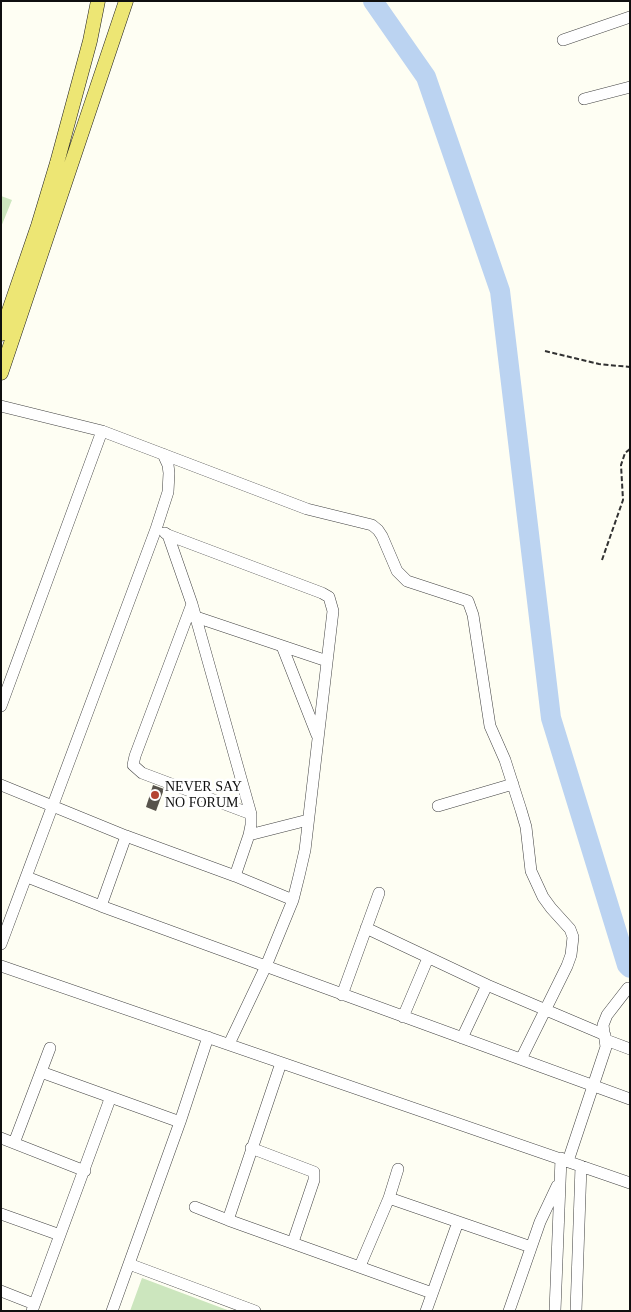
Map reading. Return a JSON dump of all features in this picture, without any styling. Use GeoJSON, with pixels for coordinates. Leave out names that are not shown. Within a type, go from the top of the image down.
{"type":"FeatureCollection","features":[{"type":"Feature","properties":{"kind":"main road"},"geometry":{"type":"LineString","coordinates":[[1,334],[38,226],[57,163],[90,41],[98,1]]}},
{"type":"Feature","properties":{"kind":"main road"},"geometry":{"type":"LineString","coordinates":[[1,373],[126,1]]}},
{"type":"Feature","properties":{"kind":"street"},"geometry":{"type":"LineString","coordinates":[[563,40],[630,17]]}},
{"type":"Feature","properties":{"kind":"street"},"geometry":{"type":"LineString","coordinates":[[584,99],[630,87]]}},
{"type":"Feature","properties":{"kind":"street"},"geometry":{"type":"LineString","coordinates":[[1,406],[102,431],[307,509],[372,525],[382,536],[397,571],[407,581],[468,601],[473,615],[490,726],[505,760],[526,827],[531,871],[543,897],[570,929],[573,937],[571,955],[567,966],[521,1059]]}},
{"type":"Feature","properties":{"kind":"street"},"geometry":{"type":"LineString","coordinates":[[1,706],[102,431]]}},
{"type":"Feature","properties":{"kind":"street"},"geometry":{"type":"LineString","coordinates":[[1,944],[156,530],[168,492],[168,465],[163,454]]}},
{"type":"Feature","properties":{"kind":"street"},"geometry":{"type":"LineString","coordinates":[[156,530],[322,592],[329,597],[333,611],[305,850],[293,900],[266,966],[229,1044]]}},
{"type":"Feature","properties":{"kind":"street"},"geometry":{"type":"LineString","coordinates":[[168,535],[196,616],[251,814],[249,835],[235,876]]}},
{"type":"Feature","properties":{"kind":"street"},"geometry":{"type":"LineString","coordinates":[[192,604],[133,765],[142,773],[251,814]]}},
{"type":"Feature","properties":{"kind":"street"},"geometry":{"type":"LineString","coordinates":[[196,616],[327,661]]}},
{"type":"Feature","properties":{"kind":"street"},"geometry":{"type":"LineString","coordinates":[[282,646],[318,737]]}},
{"type":"Feature","properties":{"kind":"street"},"geometry":{"type":"LineString","coordinates":[[438,806],[513,784]]}},
{"type":"Feature","properties":{"kind":"street"},"geometry":{"type":"LineString","coordinates":[[1,785],[126,836],[235,876],[293,900]]}},
{"type":"Feature","properties":{"kind":"street"},"geometry":{"type":"LineString","coordinates":[[249,835],[308,820]]}},
{"type":"Feature","properties":{"kind":"street"},"geometry":{"type":"LineString","coordinates":[[101,906],[126,836]]}},
{"type":"Feature","properties":{"kind":"street"},"geometry":{"type":"LineString","coordinates":[[27,876],[101,906],[630,1099]]}},
{"type":"Feature","properties":{"kind":"street"},"geometry":{"type":"LineString","coordinates":[[342,995],[379,894]]}},
{"type":"Feature","properties":{"kind":"street"},"geometry":{"type":"LineString","coordinates":[[366,928],[487,986],[630,1049]]}},
{"type":"Feature","properties":{"kind":"street"},"geometry":{"type":"LineString","coordinates":[[403,1016],[428,958]]}},
{"type":"Feature","properties":{"kind":"street"},"geometry":{"type":"LineString","coordinates":[[1,966],[630,1183]]}},
{"type":"Feature","properties":{"kind":"street"},"geometry":{"type":"LineString","coordinates":[[462,1038],[487,986]]}},
{"type":"Feature","properties":{"kind":"street"},"geometry":{"type":"LineString","coordinates":[[509,1311],[540,1222],[559,1181],[606,1047],[604,1020],[628,988]]}},
{"type":"Feature","properties":{"kind":"street"},"geometry":{"type":"LineString","coordinates":[[112,1311],[180,1122],[208,1037]]}},
{"type":"Feature","properties":{"kind":"street"},"geometry":{"type":"LineString","coordinates":[[14,1143],[50,1048]]}},
{"type":"Feature","properties":{"kind":"street"},"geometry":{"type":"LineString","coordinates":[[228,1220],[281,1063]]}},
{"type":"Feature","properties":{"kind":"street"},"geometry":{"type":"LineString","coordinates":[[41,1072],[180,1122]]}},
{"type":"Feature","properties":{"kind":"street"},"geometry":{"type":"LineString","coordinates":[[1,1291],[33,1307],[85,1171],[110,1098]]}},
{"type":"Feature","properties":{"kind":"street"},"geometry":{"type":"LineString","coordinates":[[1,1138],[85,1171]]}},
{"type":"Feature","properties":{"kind":"street"},"geometry":{"type":"LineString","coordinates":[[252,1148],[314,1172],[314,1180],[294,1242]]}},
{"type":"Feature","properties":{"kind":"street"},"geometry":{"type":"LineString","coordinates":[[576,1311],[581,1166]]}},
{"type":"Feature","properties":{"kind":"street"},"geometry":{"type":"LineString","coordinates":[[360,1266],[398,1169]]}},
{"type":"Feature","properties":{"kind":"street"},"geometry":{"type":"LineString","coordinates":[[555,1311],[559,1181]]}},
{"type":"Feature","properties":{"kind":"street"},"geometry":{"type":"LineString","coordinates":[[388,1198],[531,1247]]}},
{"type":"Feature","properties":{"kind":"street"},"geometry":{"type":"LineString","coordinates":[[195,1208],[432,1293]]}},
{"type":"Feature","properties":{"kind":"street"},"geometry":{"type":"LineString","coordinates":[[1,1214],[60,1235]]}},
{"type":"Feature","properties":{"kind":"street"},"geometry":{"type":"LineString","coordinates":[[426,1311],[458,1222]]}},
{"type":"Feature","properties":{"kind":"street"},"geometry":{"type":"LineString","coordinates":[[129,1264],[255,1311]]}},
{"type":"Feature","properties":{"kind":"path"},"geometry":{"type":"LineString","coordinates":[[545,351],[598,364],[630,367]]}},
{"type":"Feature","properties":{"kind":"path"},"geometry":{"type":"LineString","coordinates":[[602,560],[623,500],[621,465],[625,453],[630,449]]}},
{"type":"Feature","properties":{"kind":"green space"},"geometry":{"type":"Polygon","coordinates":[[[1,196],[12,200],[1,227],[1,196]]]}},
{"type":"Feature","properties":{"kind":"green space"},"geometry":{"type":"Polygon","coordinates":[[[142,1278],[230,1311],[130,1311],[142,1278]]]}},
{"type":"Feature","properties":{"kind":"building"},"geometry":{"type":"Polygon","coordinates":[[[153,785],[164,789],[156,811],[146,807],[153,785]]]}},
{"type":"Feature","properties":{"kind":"waterway"},"geometry":{"type":"LineString","coordinates":[[373,1],[426,77],[500,291],[551,718],[627,965],[630,968]]}},
{"type":"Feature","properties":{"kind":"place","name":"NEVER SAY NO FORUM"},"geometry":{"type":"Point","coordinates":[155,795]}}]}
